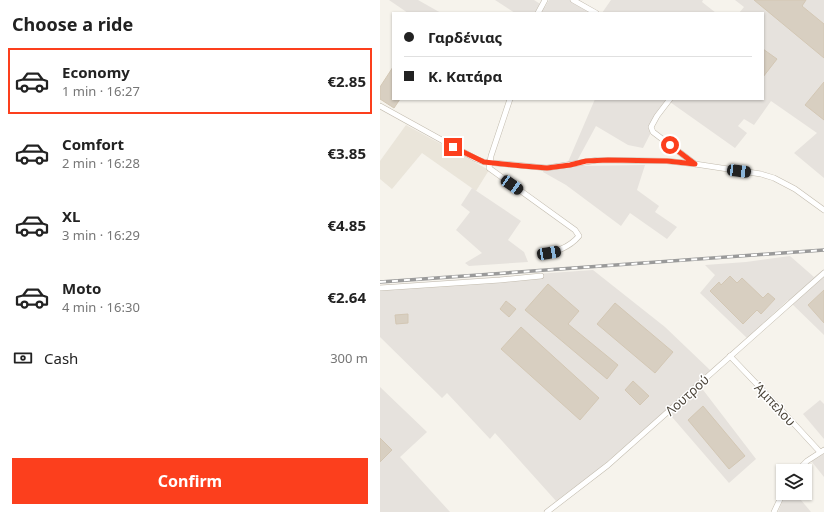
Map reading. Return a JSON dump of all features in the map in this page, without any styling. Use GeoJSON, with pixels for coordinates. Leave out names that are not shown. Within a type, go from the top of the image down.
{"type":"FeatureCollection","features":[{"type":"Feature","properties":{"kind":"street"},"geometry":{"type":"LineString","coordinates":[[539,12],[545,0]]}},
{"type":"Feature","properties":{"kind":"street"},"geometry":{"type":"LineString","coordinates":[[574,0],[594,12]]}},
{"type":"Feature","properties":{"kind":"street"},"geometry":{"type":"LineString","coordinates":[[510,100],[489,162],[489,168],[578,232],[579,236],[558,252],[540,255]]}},
{"type":"Feature","properties":{"kind":"street"},"geometry":{"type":"LineString","coordinates":[[669,100],[650,127],[653,132],[695,164]]}},
{"type":"Feature","properties":{"kind":"street"},"geometry":{"type":"LineString","coordinates":[[380,106],[476,159],[489,162],[547,168],[598,160],[667,161],[695,164],[761,174],[774,178],[795,189],[824,210]]}},
{"type":"Feature","properties":{"kind":"street","name":"Λουτρού"},"geometry":{"type":"LineString","coordinates":[[547,512],[608,465],[824,273]]}},
{"type":"Feature","properties":{"kind":"street"},"geometry":{"type":"LineString","coordinates":[[380,288],[541,276]]}},
{"type":"Feature","properties":{"kind":"street","name":"Άμπελου"},"geometry":{"type":"LineString","coordinates":[[730,356],[822,451]]}},
{"type":"Feature","properties":{"kind":"street"},"geometry":{"type":"LineString","coordinates":[[804,464],[822,451]]}},
{"type":"Feature","properties":{"kind":"street"},"geometry":{"type":"LineString","coordinates":[[774,512],[780,500]]}},
{"type":"Feature","properties":{"kind":"shaded area"},"geometry":{"type":"Polygon","coordinates":[[[389,0],[418,0],[439,12],[407,12],[389,0]]]}},
{"type":"Feature","properties":{"kind":"shaded area"},"geometry":{"type":"Polygon","coordinates":[[[495,0],[534,0],[545,7],[549,0],[579,0],[598,12],[513,12],[495,0]]]}},
{"type":"Feature","properties":{"kind":"shaded area"},"geometry":{"type":"Polygon","coordinates":[[[611,0],[703,0],[702,2],[715,12],[603,12],[611,0]]]}},
{"type":"Feature","properties":{"kind":"shaded area"},"geometry":{"type":"Polygon","coordinates":[[[735,0],[824,0],[824,178],[794,153],[817,133],[771,101],[754,125],[744,119],[738,126],[747,133],[735,148],[670,102],[659,117],[643,148],[628,145],[596,126],[577,161],[578,166],[645,165],[637,190],[659,206],[655,212],[677,227],[667,239],[630,213],[621,226],[566,185],[543,172],[545,165],[568,162],[595,100],[764,100],[764,12],[740,12],[744,7],[735,0]]]}},
{"type":"Feature","properties":{"kind":"shaded area"},"geometry":{"type":"Polygon","coordinates":[[[406,125],[489,170],[476,191],[422,153],[392,189],[380,179],[380,161],[406,125]]]}},
{"type":"Feature","properties":{"kind":"shaded area"},"geometry":{"type":"Polygon","coordinates":[[[472,188],[521,221],[508,240],[524,252],[528,262],[469,266],[465,263],[482,253],[456,230],[470,212],[461,205],[472,188]]]}},
{"type":"Feature","properties":{"kind":"shaded area"},"geometry":{"type":"Polygon","coordinates":[[[790,256],[814,277],[824,269],[824,335],[788,300],[747,338],[700,293],[715,275],[705,265],[746,262],[790,256]]]}},
{"type":"Feature","properties":{"kind":"shaded area"},"geometry":{"type":"Polygon","coordinates":[[[593,270],[665,327],[710,370],[697,382],[756,459],[729,483],[666,410],[601,467],[556,501],[495,433],[490,439],[447,393],[442,398],[380,337],[380,285],[593,270]]]}},
{"type":"Feature","properties":{"kind":"shaded area"},"geometry":{"type":"Polygon","coordinates":[[[380,387],[427,432],[400,457],[450,512],[380,512],[380,387]]]}},
{"type":"Feature","properties":{"kind":"shaded area"},"geometry":{"type":"Polygon","coordinates":[[[820,400],[824,404],[824,439],[803,414],[820,400]]]}},
{"type":"Feature","properties":{"kind":"shaded area"},"geometry":{"type":"Polygon","coordinates":[[[824,447],[824,477],[808,457],[824,447]]]}},
{"type":"Feature","properties":{"kind":"shaded area"},"geometry":{"type":"Polygon","coordinates":[[[783,500],[801,500],[811,512],[778,512],[783,500]]]}},
{"type":"Feature","properties":{"kind":"building"},"geometry":{"type":"Polygon","coordinates":[[[754,0],[806,0],[802,6],[824,24],[824,58],[754,0]]]}},
{"type":"Feature","properties":{"kind":"building"},"geometry":{"type":"Polygon","coordinates":[[[764,50],[777,59],[764,76],[764,50]]]}},
{"type":"Feature","properties":{"kind":"building"},"geometry":{"type":"Polygon","coordinates":[[[392,69],[392,100],[399,100],[394,108],[380,99],[380,87],[392,69]]]}},
{"type":"Feature","properties":{"kind":"building"},"geometry":{"type":"Polygon","coordinates":[[[824,82],[824,120],[805,105],[824,82]]]}},
{"type":"Feature","properties":{"kind":"building"},"geometry":{"type":"Polygon","coordinates":[[[730,276],[737,283],[742,278],[763,298],[768,293],[775,299],[761,314],[757,310],[743,324],[710,291],[719,282],[721,285],[730,276]]]}},
{"type":"Feature","properties":{"kind":"building"},"geometry":{"type":"Polygon","coordinates":[[[548,284],[579,311],[568,324],[618,365],[607,379],[525,310],[548,284]]]}},
{"type":"Feature","properties":{"kind":"building"},"geometry":{"type":"Polygon","coordinates":[[[824,290],[824,323],[808,305],[824,290]]]}},
{"type":"Feature","properties":{"kind":"building"},"geometry":{"type":"Polygon","coordinates":[[[506,301],[516,309],[509,317],[500,309],[506,301]]]}},
{"type":"Feature","properties":{"kind":"building"},"geometry":{"type":"Polygon","coordinates":[[[615,303],[673,352],[655,373],[597,324],[615,303]]]}},
{"type":"Feature","properties":{"kind":"building"},"geometry":{"type":"Polygon","coordinates":[[[408,314],[408,323],[396,324],[395,315],[408,314]]]}},
{"type":"Feature","properties":{"kind":"building"},"geometry":{"type":"Polygon","coordinates":[[[521,327],[599,398],[580,420],[501,349],[521,327]]]}},
{"type":"Feature","properties":{"kind":"building"},"geometry":{"type":"Polygon","coordinates":[[[633,381],[649,396],[640,405],[625,390],[633,381]]]}},
{"type":"Feature","properties":{"kind":"building"},"geometry":{"type":"Polygon","coordinates":[[[703,406],[745,456],[729,469],[688,420],[703,406]]]}},
{"type":"Feature","properties":{"kind":"building"},"geometry":{"type":"Polygon","coordinates":[[[380,438],[392,450],[380,462],[380,438]]]}},
{"type":"Feature","properties":{"kind":"railway"},"geometry":{"type":"LineString","coordinates":[[380,282],[824,250]]}},
{"type":"Feature","properties":{"kind":"route"},"geometry":{"type":"LineString","coordinates":[[453,147],[484,162],[547,168],[598,160],[667,161],[695,164],[670,145]]}}]}
